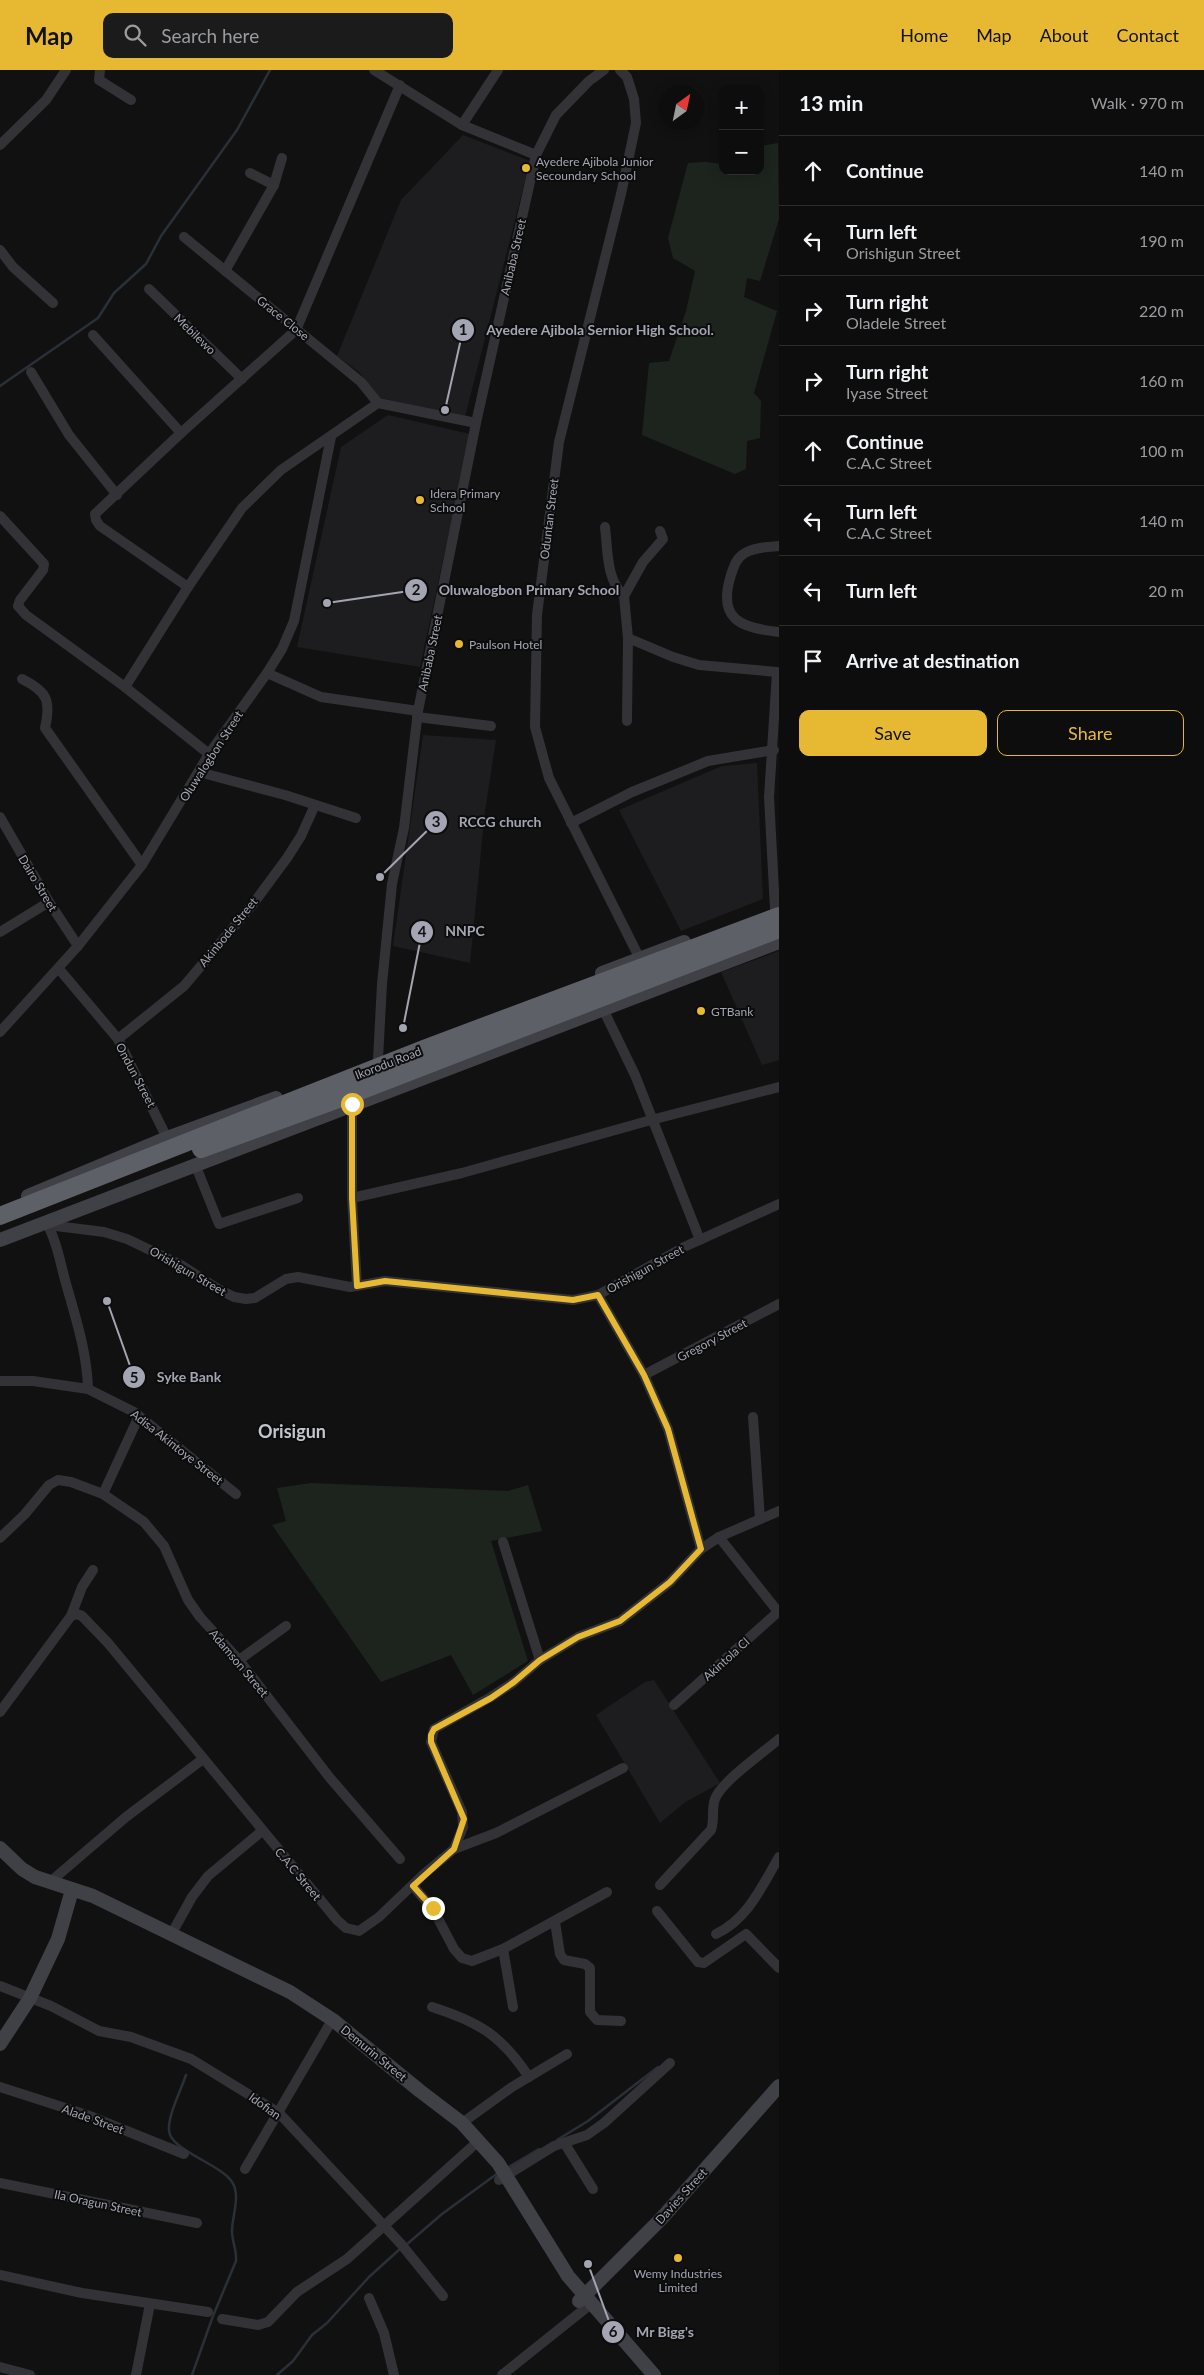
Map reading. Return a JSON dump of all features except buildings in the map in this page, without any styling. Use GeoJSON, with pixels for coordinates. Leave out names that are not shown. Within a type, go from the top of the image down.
{"type":"FeatureCollection","features":[{"type":"Feature","properties":{"kind":"highway","name":"Ikorodu Road"},"geometry":{"type":"LineString","coordinates":[[0,1216],[648,958],[778,911]]}},
{"type":"Feature","properties":{"kind":"highway","name":"Ikorodu Road"},"geometry":{"type":"LineString","coordinates":[[0,1227],[779,929]]}},
{"type":"Feature","properties":{"kind":"street"},"geometry":{"type":"LineString","coordinates":[[0,145],[46,100],[66,70]]}},
{"type":"Feature","properties":{"kind":"street"},"geometry":{"type":"LineString","coordinates":[[100,70],[100,80],[131,100]]}},
{"type":"Feature","properties":{"kind":"street"},"geometry":{"type":"LineString","coordinates":[[374,70],[462,126],[536,155]]}},
{"type":"Feature","properties":{"kind":"street"},"geometry":{"type":"LineString","coordinates":[[462,126],[498,70]]}},
{"type":"Feature","properties":{"kind":"street","name":"Anibaba Street"},"geometry":{"type":"LineString","coordinates":[[378,1059],[382,984],[392,884],[404,828],[417,714],[476,423],[536,155],[556,115],[575,94],[604,70]]}},
{"type":"Feature","properties":{"kind":"street","name":"Oduntan Street"},"geometry":{"type":"LineString","coordinates":[[620,70],[626,77],[634,99],[636,123],[621,194],[559,442],[537,615],[535,727],[549,778],[572,823],[648,958]]}},
{"type":"Feature","properties":{"kind":"street"},"geometry":{"type":"LineString","coordinates":[[188,587],[100,526],[95,514],[181,433],[296,330],[400,85]]}},
{"type":"Feature","properties":{"kind":"street"},"geometry":{"type":"LineString","coordinates":[[225,271],[274,186],[282,158]]}},
{"type":"Feature","properties":{"kind":"street"},"geometry":{"type":"LineString","coordinates":[[250,173],[274,186]]}},
{"type":"Feature","properties":{"kind":"street","name":"Grace Close"},"geometry":{"type":"LineString","coordinates":[[184,237],[361,382],[378,403]]}},
{"type":"Feature","properties":{"kind":"street"},"geometry":{"type":"LineString","coordinates":[[0,250],[13,267],[53,303]]}},
{"type":"Feature","properties":{"kind":"street","name":"Mebilewo"},"geometry":{"type":"LineString","coordinates":[[149,289],[242,379]]}},
{"type":"Feature","properties":{"kind":"street"},"geometry":{"type":"LineString","coordinates":[[93,335],[181,433]]}},
{"type":"Feature","properties":{"kind":"street"},"geometry":{"type":"LineString","coordinates":[[31,372],[70,435],[117,495]]}},
{"type":"Feature","properties":{"kind":"street"},"geometry":{"type":"LineString","coordinates":[[125,687],[188,587],[242,508],[281,470],[378,403],[476,423]]}},
{"type":"Feature","properties":{"kind":"street","name":"Oluwalogbon Street"},"geometry":{"type":"LineString","coordinates":[[0,1032],[59,969],[142,865],[209,754],[282,649],[294,621],[331,437]]}},
{"type":"Feature","properties":{"kind":"street"},"geometry":{"type":"LineString","coordinates":[[0,516],[44,564],[43,570],[20,600],[18,606],[26,615],[125,687],[209,754]]}},
{"type":"Feature","properties":{"kind":"street"},"geometry":{"type":"LineString","coordinates":[[605,527],[611,578],[616,588],[624,596]]}},
{"type":"Feature","properties":{"kind":"street"},"geometry":{"type":"LineString","coordinates":[[627,721],[628,638],[624,596],[643,562],[663,539],[660,531]]}},
{"type":"Feature","properties":{"kind":"street"},"geometry":{"type":"LineString","coordinates":[[779,546],[760,547],[745,553],[736,561],[726,597],[728,610],[741,622],[754,628],[779,632]]}},
{"type":"Feature","properties":{"kind":"street"},"geometry":{"type":"LineString","coordinates":[[628,638],[673,657],[699,665],[778,672],[774,750],[769,797],[778,911]]}},
{"type":"Feature","properties":{"kind":"street"},"geometry":{"type":"LineString","coordinates":[[267,673],[322,697],[490,726]]}},
{"type":"Feature","properties":{"kind":"street"},"geometry":{"type":"LineString","coordinates":[[22,679],[34,685],[45,697],[49,709],[45,728],[142,865]]}},
{"type":"Feature","properties":{"kind":"street"},"geometry":{"type":"LineString","coordinates":[[572,823],[632,792],[708,761],[774,750]]}},
{"type":"Feature","properties":{"kind":"street"},"geometry":{"type":"LineString","coordinates":[[198,772],[285,794],[356,818]]}},
{"type":"Feature","properties":{"kind":"street","name":"Akinbode Street"},"geometry":{"type":"LineString","coordinates":[[118,1039],[184,986],[252,904],[287,858],[301,836],[315,805]]}},
{"type":"Feature","properties":{"kind":"street","name":"Dairo Street"},"geometry":{"type":"LineString","coordinates":[[0,817],[49,902],[78,946]]}},
{"type":"Feature","properties":{"kind":"street"},"geometry":{"type":"LineString","coordinates":[[0,932],[49,902]]}},
{"type":"Feature","properties":{"kind":"street","name":"Ikorodu Road"},"geometry":{"type":"LineString","coordinates":[[0,1240],[47,1224],[195,1164],[779,942]]}},
{"type":"Feature","properties":{"kind":"street","name":"Ikorodu Road"},"geometry":{"type":"LineString","coordinates":[[0,1207],[167,1138],[648,958]]}},
{"type":"Feature","properties":{"kind":"street","name":"Ondun Street"},"geometry":{"type":"LineString","coordinates":[[59,969],[118,1039],[167,1138]]}},
{"type":"Feature","properties":{"kind":"street"},"geometry":{"type":"LineString","coordinates":[[604,1009],[636,1076],[651,1120],[700,1240]]}},
{"type":"Feature","properties":{"kind":"street"},"geometry":{"type":"LineString","coordinates":[[352,1198],[462,1173],[651,1120],[779,1087]]}},
{"type":"Feature","properties":{"kind":"street"},"geometry":{"type":"LineString","coordinates":[[352,1104],[352,1198],[357,1286]]}},
{"type":"Feature","properties":{"kind":"street"},"geometry":{"type":"LineString","coordinates":[[195,1164],[219,1224],[298,1198]]}},
{"type":"Feature","properties":{"kind":"street","name":"Orishigun Street"},"geometry":{"type":"LineString","coordinates":[[47,1224],[104,1232],[127,1239],[181,1265],[218,1289],[240,1298],[255,1298],[291,1278],[305,1278],[350,1287],[385,1281],[573,1300],[598,1295],[659,1260],[779,1204]]}},
{"type":"Feature","properties":{"kind":"street"},"geometry":{"type":"LineString","coordinates":[[47,1224],[85,1352],[88,1389]]}},
{"type":"Feature","properties":{"kind":"street"},"geometry":{"type":"LineString","coordinates":[[598,1295],[644,1375],[668,1429],[701,1549]]}},
{"type":"Feature","properties":{"kind":"street","name":"Gregory Street"},"geometry":{"type":"LineString","coordinates":[[644,1375],[779,1304]]}},
{"type":"Feature","properties":{"kind":"street","name":"Adisa Akintoye Street"},"geometry":{"type":"LineString","coordinates":[[0,1381],[33,1381],[88,1389],[139,1416],[236,1494]]}},
{"type":"Feature","properties":{"kind":"street"},"geometry":{"type":"LineString","coordinates":[[103,1494],[139,1416]]}},
{"type":"Feature","properties":{"kind":"street"},"geometry":{"type":"LineString","coordinates":[[753,1417],[760,1519]]}},
{"type":"Feature","properties":{"kind":"street","name":"Adamson Street"},"geometry":{"type":"LineString","coordinates":[[0,1538],[25,1514],[49,1485],[58,1480],[71,1482],[103,1494],[144,1522],[164,1546],[188,1600],[200,1617],[239,1660],[330,1778],[400,1859]]}},
{"type":"Feature","properties":{"kind":"street"},"geometry":{"type":"LineString","coordinates":[[502,1542],[540,1660],[578,1637],[620,1621],[670,1582],[701,1549],[719,1537],[779,1511]]}},
{"type":"Feature","properties":{"kind":"street"},"geometry":{"type":"LineString","coordinates":[[719,1537],[778,1613]]}},
{"type":"Feature","properties":{"kind":"street"},"geometry":{"type":"LineString","coordinates":[[2,1705],[71,1616],[82,1587],[93,1570]]}},
{"type":"Feature","properties":{"kind":"street","name":"Akintola Cl"},"geometry":{"type":"LineString","coordinates":[[674,1705],[778,1613]]}},
{"type":"Feature","properties":{"kind":"street","name":"C.A.C Street"},"geometry":{"type":"LineString","coordinates":[[71,1616],[77,1614],[82,1616],[98,1631],[337,1920],[353,1930],[364,1929],[454,1849],[464,1819],[431,1742],[431,1735],[438,1726],[514,1682],[540,1660]]}},
{"type":"Feature","properties":{"kind":"street"},"geometry":{"type":"LineString","coordinates":[[239,1660],[286,1626]]}},
{"type":"Feature","properties":{"kind":"street"},"geometry":{"type":"LineString","coordinates":[[660,1885],[710,1830],[714,1820],[714,1805],[719,1792],[779,1740]]}},
{"type":"Feature","properties":{"kind":"street"},"geometry":{"type":"LineString","coordinates":[[50,1882],[126,1817],[203,1759]]}},
{"type":"Feature","properties":{"kind":"street"},"geometry":{"type":"LineString","coordinates":[[454,1849],[496,1833],[622,1768]]}},
{"type":"Feature","properties":{"kind":"street"},"geometry":{"type":"LineString","coordinates":[[172,1933],[192,1896],[208,1876],[262,1831]]}},
{"type":"Feature","properties":{"kind":"street","name":"Demurin Street"},"geometry":{"type":"LineString","coordinates":[[0,1848],[22,1869],[35,1877],[93,1896],[274,1983],[340,2026],[420,2092],[462,2123],[499,2173],[586,2302],[644,2375]]}},
{"type":"Feature","properties":{"kind":"street"},"geometry":{"type":"LineString","coordinates":[[716,1934],[731,1928],[747,1910],[779,1857]]}},
{"type":"Feature","properties":{"kind":"street","name":"Demurin Street"},"geometry":{"type":"LineString","coordinates":[[0,1860],[17,1876],[32,1884],[90,1903],[270,1990],[328,2027],[474,2145],[499,2173]]}},
{"type":"Feature","properties":{"kind":"street"},"geometry":{"type":"LineString","coordinates":[[413,1886],[433,1908],[454,1949],[462,1958],[472,1961],[503,1949],[607,1892]]}},
{"type":"Feature","properties":{"kind":"street"},"geometry":{"type":"LineString","coordinates":[[0,2044],[30,1998],[58,1939],[70,1897]]}},
{"type":"Feature","properties":{"kind":"street"},"geometry":{"type":"LineString","coordinates":[[656,1911],[698,1962],[704,1962],[746,1934],[779,1968]]}},
{"type":"Feature","properties":{"kind":"street"},"geometry":{"type":"LineString","coordinates":[[555,1922],[560,1954],[564,1960],[585,1964],[590,1968],[590,2012],[597,2020],[621,2021]]}},
{"type":"Feature","properties":{"kind":"street"},"geometry":{"type":"LineString","coordinates":[[503,1949],[513,2007]]}},
{"type":"Feature","properties":{"kind":"street","name":"Idofian"},"geometry":{"type":"LineString","coordinates":[[0,1986],[99,2031],[131,2037],[191,2059],[279,2113],[405,2248],[443,2296]]}},
{"type":"Feature","properties":{"kind":"street"},"geometry":{"type":"LineString","coordinates":[[432,2007],[465,2017],[496,2038],[515,2056],[529,2077]]}},
{"type":"Feature","properties":{"kind":"street"},"geometry":{"type":"LineString","coordinates":[[245,2169],[328,2027]]}},
{"type":"Feature","properties":{"kind":"street"},"geometry":{"type":"LineString","coordinates":[[462,2123],[529,2077],[567,2054]]}},
{"type":"Feature","properties":{"kind":"street"},"geometry":{"type":"LineString","coordinates":[[499,2173],[554,2146],[565,2144],[587,2135],[604,2123],[670,2063]]}},
{"type":"Feature","properties":{"kind":"street","name":"Davies Street"},"geometry":{"type":"LineString","coordinates":[[586,2302],[779,2086]]}},
{"type":"Feature","properties":{"kind":"street","name":"Alade Street"},"geometry":{"type":"LineString","coordinates":[[0,2087],[87,2115],[184,2154]]}},
{"type":"Feature","properties":{"kind":"street"},"geometry":{"type":"LineString","coordinates":[[565,2144],[593,2189]]}},
{"type":"Feature","properties":{"kind":"street"},"geometry":{"type":"LineString","coordinates":[[222,2319],[263,2325],[291,2296],[347,2259],[474,2145]]}},
{"type":"Feature","properties":{"kind":"street","name":"Ila Oragun Street"},"geometry":{"type":"LineString","coordinates":[[0,2183],[197,2224]]}},
{"type":"Feature","properties":{"kind":"street"},"geometry":{"type":"LineString","coordinates":[[0,2275],[82,2293],[208,2312]]}},
{"type":"Feature","properties":{"kind":"street"},"geometry":{"type":"LineString","coordinates":[[369,2298],[384,2334],[394,2375]]}},
{"type":"Feature","properties":{"kind":"street"},"geometry":{"type":"LineString","coordinates":[[502,2375],[586,2302]]}},
{"type":"Feature","properties":{"kind":"street","name":"Demurin Street"},"geometry":{"type":"LineString","coordinates":[[586,2302],[654,2375]]}},
{"type":"Feature","properties":{"kind":"street"},"geometry":{"type":"LineString","coordinates":[[136,2375],[150,2304]]}},
{"type":"Feature","properties":{"kind":"street"},"geometry":{"type":"LineString","coordinates":[[0,2367],[30,2375]]}},
{"type":"Feature","properties":{"kind":"shaded area"},"geometry":{"type":"Polygon","coordinates":[[[463,135],[530,161],[465,417],[380,398],[359,372],[337,356],[401,200],[463,135]]]}},
{"type":"Feature","properties":{"kind":"shaded area"},"geometry":{"type":"Polygon","coordinates":[[[778,143],[779,219],[760,281],[747,278],[744,297],[777,311],[754,393],[761,401],[760,438],[747,441],[746,469],[735,474],[642,435],[649,363],[669,361],[686,311],[695,271],[673,258],[668,238],[688,163],[719,164],[719,175],[764,175],[764,145],[778,143]]]}},
{"type":"Feature","properties":{"kind":"shaded area"},"geometry":{"type":"Polygon","coordinates":[[[388,415],[470,434],[420,667],[297,647],[341,447],[388,415]]]}},
{"type":"Feature","properties":{"kind":"shaded area"},"geometry":{"type":"Polygon","coordinates":[[[423,735],[496,740],[485,811],[470,963],[393,946],[423,735]]]}},
{"type":"Feature","properties":{"kind":"shaded area"},"geometry":{"type":"Polygon","coordinates":[[[757,763],[763,899],[681,931],[619,810],[722,766],[757,763]]]}},
{"type":"Feature","properties":{"kind":"shaded area"},"geometry":{"type":"Polygon","coordinates":[[[779,951],[779,1060],[762,1065],[721,972],[779,951]]]}},
{"type":"Feature","properties":{"kind":"shaded area"},"geometry":{"type":"Polygon","coordinates":[[[311,1483],[508,1491],[528,1485],[542,1531],[491,1541],[528,1661],[473,1695],[451,1655],[381,1682],[272,1525],[286,1521],[277,1488],[311,1483]]]}},
{"type":"Feature","properties":{"kind":"shaded area"},"geometry":{"type":"Polygon","coordinates":[[[654,1680],[720,1783],[684,1803],[660,1823],[596,1715],[645,1682],[654,1680]]]}},
{"type":"Feature","properties":{"kind":"waterway"},"geometry":{"type":"LineString","coordinates":[[0,386],[98,318],[114,293],[146,264],[161,236],[237,130],[270,70]]}},
{"type":"Feature","properties":{"kind":"waterway"},"geometry":{"type":"LineString","coordinates":[[557,2140],[588,2121],[658,2067]]}},
{"type":"Feature","properties":{"kind":"waterway"},"geometry":{"type":"LineString","coordinates":[[186,2075],[175,2102],[169,2124],[171,2137],[177,2144],[226,2175],[235,2187],[236,2193],[232,2231],[236,2261],[213,2316],[192,2375]]}},
{"type":"Feature","properties":{"kind":"waterway"},"geometry":{"type":"LineString","coordinates":[[507,2168],[539,2149]]}},
{"type":"Feature","properties":{"kind":"waterway"},"geometry":{"type":"LineString","coordinates":[[406,2245],[442,2214],[498,2173]]}},
{"type":"Feature","properties":{"kind":"waterway"},"geometry":{"type":"LineString","coordinates":[[277,2375],[293,2361],[312,2335],[327,2323],[369,2277],[401,2248]]}},
{"type":"Feature","properties":{"kind":"place","name":"Ayedere Ajibola Junior Secoundary School"},"geometry":{"type":"Point","coordinates":[526,168]}},
{"type":"Feature","properties":{"kind":"place","name":"Ayedere Ajibola Sernior High School."},"geometry":{"type":"Point","coordinates":[445,410]}},
{"type":"Feature","properties":{"kind":"place","name":"Idera Primary School"},"geometry":{"type":"Point","coordinates":[420,500]}},
{"type":"Feature","properties":{"kind":"place","name":"Oluwalogbon Primary School"},"geometry":{"type":"Point","coordinates":[327,603]}},
{"type":"Feature","properties":{"kind":"place","name":"Paulson Hotel"},"geometry":{"type":"Point","coordinates":[459,644]}},
{"type":"Feature","properties":{"kind":"place","name":"RCCG church"},"geometry":{"type":"Point","coordinates":[380,877]}},
{"type":"Feature","properties":{"kind":"place","name":"GTBank"},"geometry":{"type":"Point","coordinates":[701,1011]}},
{"type":"Feature","properties":{"kind":"place","name":"NNPC"},"geometry":{"type":"Point","coordinates":[403,1028]}},
{"type":"Feature","properties":{"kind":"place","name":"Syke Bank"},"geometry":{"type":"Point","coordinates":[107,1301]}},
{"type":"Feature","properties":{"kind":"place","name":"Wemy Industries Limited"},"geometry":{"type":"Point","coordinates":[678,2258]}},
{"type":"Feature","properties":{"kind":"place","name":"Mr Bigg's"},"geometry":{"type":"Point","coordinates":[588,2264]}},
{"type":"Feature","properties":{"kind":"district","name":"Orisigun"},"geometry":{"type":"Point","coordinates":[292,1431]}},
{"type":"Feature","properties":{"kind":"route"},"geometry":{"type":"LineString","coordinates":[[352,1104],[352,1198],[357,1286],[370,1282],[385,1281],[573,1300],[598,1295],[644,1375],[668,1429],[701,1549],[670,1582],[620,1621],[601,1630],[578,1637],[540,1660],[491,1698],[434,1729],[431,1735],[431,1742],[464,1819],[463,1827],[454,1849],[425,1873],[413,1886],[433,1908]]}}]}
